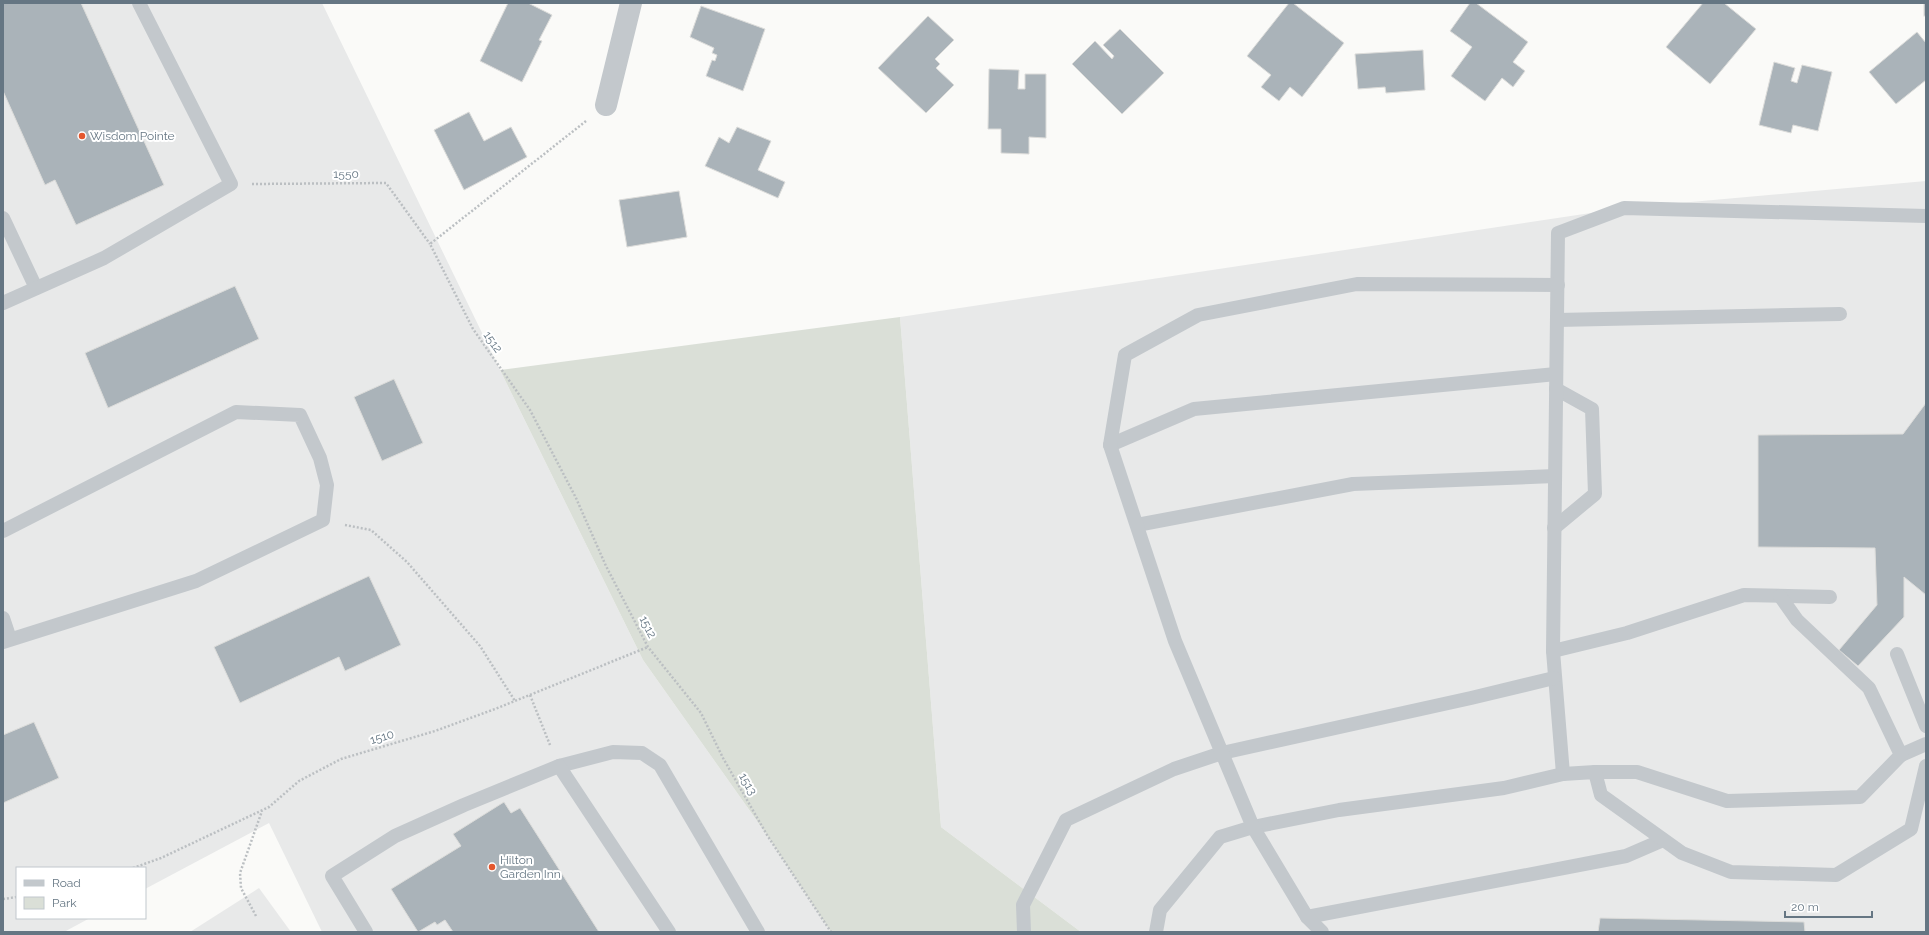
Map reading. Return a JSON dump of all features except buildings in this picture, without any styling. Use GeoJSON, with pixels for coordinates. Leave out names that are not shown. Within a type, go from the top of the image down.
{"type":"FeatureCollection","features":[{"type":"Feature","properties":{"kind":"street"},"geometry":{"type":"LineString","coordinates":[[606,105],[631,3]]}},
{"type":"Feature","properties":{"kind":"lane"},"geometry":{"type":"LineString","coordinates":[[3,303],[104,258],[231,184],[139,3]]}},
{"type":"Feature","properties":{"kind":"lane"},"geometry":{"type":"LineString","coordinates":[[1563,774],[1553,651],[1558,233],[1624,208],[1926,216]]}},
{"type":"Feature","properties":{"kind":"lane"},"geometry":{"type":"LineString","coordinates":[[3,218],[36,288]]}},
{"type":"Feature","properties":{"kind":"lane"},"geometry":{"type":"LineString","coordinates":[[1322,932],[1307,917],[1253,827],[1175,641],[1110,445],[1126,355],[1198,315],[1357,284],[1558,286]]}},
{"type":"Feature","properties":{"kind":"lane"},"geometry":{"type":"LineString","coordinates":[[1557,320],[1840,314]]}},
{"type":"Feature","properties":{"kind":"lane"},"geometry":{"type":"LineString","coordinates":[[1110,445],[1194,409],[1556,374]]}},
{"type":"Feature","properties":{"kind":"lane"},"geometry":{"type":"LineString","coordinates":[[1554,528],[1595,494],[1592,409],[1556,389]]}},
{"type":"Feature","properties":{"kind":"lane"},"geometry":{"type":"LineString","coordinates":[[3,531],[236,412],[300,415],[320,458],[327,485],[323,520],[196,581],[6,640],[3,618]]}},
{"type":"Feature","properties":{"kind":"lane"},"geometry":{"type":"LineString","coordinates":[[1137,525],[1353,484],[1555,476]]}},
{"type":"Feature","properties":{"kind":"lane"},"geometry":{"type":"LineString","coordinates":[[1553,651],[1627,633],[1744,595],[1830,597]]}},
{"type":"Feature","properties":{"kind":"lane"},"geometry":{"type":"LineString","coordinates":[[1780,596],[1797,620],[1869,688],[1901,755]]}},
{"type":"Feature","properties":{"kind":"lane"},"geometry":{"type":"LineString","coordinates":[[1898,654],[1926,726]]}},
{"type":"Feature","properties":{"kind":"lane"},"geometry":{"type":"LineString","coordinates":[[1024,932],[1022,905],[1066,820],[1174,769],[1222,753],[1471,698],[1554,678]]}},
{"type":"Feature","properties":{"kind":"lane"},"geometry":{"type":"LineString","coordinates":[[1156,932],[1160,910],[1220,837],[1253,827],[1339,810],[1504,788],[1563,774],[1595,772],[1637,772],[1727,801],[1860,797],[1901,755],[1926,744]]}},
{"type":"Feature","properties":{"kind":"lane"},"geometry":{"type":"LineString","coordinates":[[366,932],[332,876],[395,836],[464,805],[559,766],[613,752],[642,753],[660,765],[758,932]]}},
{"type":"Feature","properties":{"kind":"lane"},"geometry":{"type":"LineString","coordinates":[[559,766],[670,932]]}},
{"type":"Feature","properties":{"kind":"lane"},"geometry":{"type":"LineString","coordinates":[[1595,772],[1601,795],[1682,853],[1731,872],[1836,875],[1910,829],[1926,766]]}},
{"type":"Feature","properties":{"kind":"lane"},"geometry":{"type":"LineString","coordinates":[[1307,917],[1626,856],[1663,840]]}},
{"type":"Feature","properties":{"kind":"path"},"geometry":{"type":"LineString","coordinates":[[430,244],[606,105]]}},
{"type":"Feature","properties":{"kind":"path","name":"1550"},"geometry":{"type":"LineString","coordinates":[[231,184],[386,183],[430,244]]}},
{"type":"Feature","properties":{"kind":"path","name":"1512"},"geometry":{"type":"LineString","coordinates":[[430,244],[473,329],[530,410],[576,498],[606,566],[648,647]]}},
{"type":"Feature","properties":{"kind":"path"},"geometry":{"type":"LineString","coordinates":[[323,520],[371,530],[407,562],[480,646],[516,701]]}},
{"type":"Feature","properties":{"kind":"path","name":"1510"},"geometry":{"type":"LineString","coordinates":[[135,867],[161,858],[269,807],[299,781],[341,759],[435,731],[530,696],[648,647]]}},
{"type":"Feature","properties":{"kind":"path","name":"1513"},"geometry":{"type":"LineString","coordinates":[[648,647],[701,713],[723,758],[767,835],[831,932]]}},
{"type":"Feature","properties":{"kind":"path"},"geometry":{"type":"LineString","coordinates":[[530,696],[559,766]]}},
{"type":"Feature","properties":{"kind":"path"},"geometry":{"type":"LineString","coordinates":[[256,916],[241,888],[240,873],[262,810]]}},
{"type":"Feature","properties":{"kind":"path"},"geometry":{"type":"LineString","coordinates":[[3,899],[16,897]]}},
{"type":"Feature","properties":{"kind":"shaded area"},"geometry":{"type":"Polygon","coordinates":[[[3,3],[322,3],[643,660],[767,835],[831,932],[322,932],[269,823],[146,888],[146,867],[16,867],[16,919],[88,919],[64,932],[3,932],[3,3]]]}},
{"type":"Feature","properties":{"kind":"shaded area"},"geometry":{"type":"Polygon","coordinates":[[[1926,181],[1926,932],[1081,932],[941,827],[900,317],[1624,208],[1926,181]]]}},
{"type":"Feature","properties":{"kind":"shaded area"},"geometry":{"type":"Polygon","coordinates":[[[259,888],[291,932],[190,932],[259,888]]]}},
{"type":"Feature","properties":{"kind":"green space"},"geometry":{"type":"Polygon","coordinates":[[[900,317],[941,827],[1081,932],[831,932],[767,835],[643,660],[500,370],[900,317]]]}},
{"type":"Feature","properties":{"kind":"place","name":"Wisdom Pointe"},"geometry":{"type":"Point","coordinates":[82,136]}},
{"type":"Feature","properties":{"kind":"place","name":"Hilton Garden Inn"},"geometry":{"type":"Point","coordinates":[492,867]}}]}
